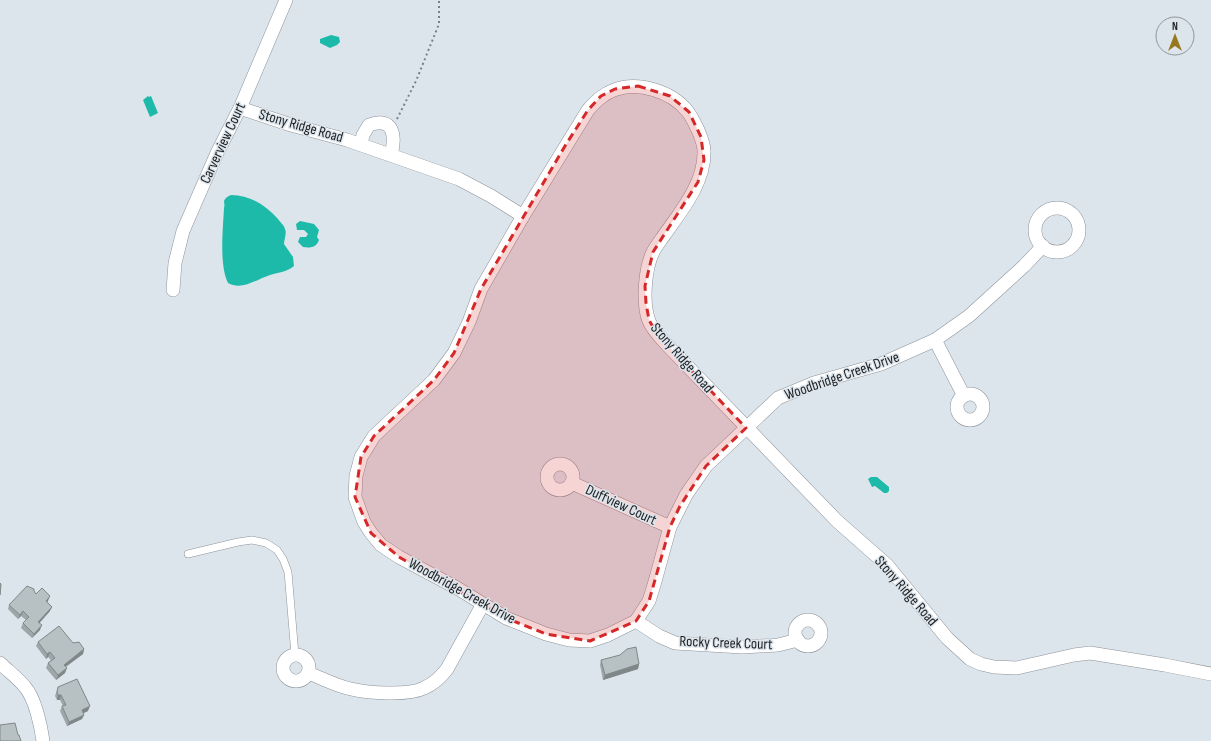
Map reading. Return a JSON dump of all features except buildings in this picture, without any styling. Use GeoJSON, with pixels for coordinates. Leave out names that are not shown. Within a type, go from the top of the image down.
{"type":"FeatureCollection","features":[{"type":"Feature","properties":{"kind":"street","name":"Carverview Court"},"geometry":{"type":"LineString","coordinates":[[173,290],[175,262],[183,231],[240,108],[286,0]]}},
{"type":"Feature","properties":{"kind":"street","name":"Stony Ridge Road"},"geometry":{"type":"LineString","coordinates":[[240,108],[284,123],[361,144],[459,179],[491,196],[523,216],[588,110],[601,96],[615,89],[638,86],[670,96],[689,112],[701,136],[704,149],[704,160],[698,182],[693,193],[653,252],[645,286],[649,320],[657,334],[669,347],[837,521],[887,566],[946,638],[970,659],[994,667],[1017,668],[1074,654],[1090,653],[1211,674]]}},
{"type":"Feature","properties":{"kind":"street","name":"Stony Ridge Road"},"geometry":{"type":"LineString","coordinates":[[361,144],[363,135],[369,125],[378,121],[388,124],[392,129]]}},
{"type":"Feature","properties":{"kind":"street"},"geometry":{"type":"LineString","coordinates":[[391,155],[394,139],[392,129]]}},
{"type":"Feature","properties":{"kind":"street","name":"Woodbridge Creek Drive"},"geometry":{"type":"LineString","coordinates":[[523,216],[481,289],[469,322],[454,353],[434,380],[374,436],[361,457],[356,476],[355,497],[364,522],[381,545],[506,618],[546,634],[569,640],[590,641],[608,635],[636,621],[649,601],[670,527],[686,495],[706,466],[778,398],[814,383],[881,364],[935,340],[969,316],[1043,246]]}},
{"type":"Feature","properties":{"kind":"street"},"geometry":{"type":"LineString","coordinates":[[935,340],[964,396]]}},
{"type":"Feature","properties":{"kind":"street","name":"Duffview Court"},"geometry":{"type":"LineString","coordinates":[[572,483],[670,527]]}},
{"type":"Feature","properties":{"kind":"street"},"geometry":{"type":"LineString","coordinates":[[308,673],[350,689],[400,693],[423,689],[440,677],[447,669],[483,604]]}},
{"type":"Feature","properties":{"kind":"street","name":"Rocky Creek Court"},"geometry":{"type":"LineString","coordinates":[[636,621],[659,636],[675,643],[742,646],[778,645],[798,640]]}},
{"type":"Feature","properties":{"kind":"street"},"geometry":{"type":"LineString","coordinates":[[295,655],[302,656],[308,662],[309,666],[308,673],[304,677],[292,680],[285,675],[284,662],[290,656],[295,655]]}},
{"type":"Feature","properties":{"kind":"street"},"geometry":{"type":"LineString","coordinates":[[0,663],[26,688],[35,708],[41,727],[43,741]]}},
{"type":"Feature","properties":{"kind":"lane"},"geometry":{"type":"LineString","coordinates":[[188,554],[252,540],[266,544],[277,550],[283,559],[288,572],[295,655]]}},
{"type":"Feature","properties":{"kind":"path"},"geometry":{"type":"LineString","coordinates":[[392,129],[416,81],[439,24],[439,0]]}},
{"type":"Feature","properties":{"kind":"highlighted area"},"geometry":{"type":"Polygon","coordinates":[[[638,86],[670,96],[689,112],[701,137],[704,160],[698,182],[653,252],[645,286],[646,303],[649,320],[657,334],[746,428],[706,466],[680,506],[670,527],[649,601],[636,621],[590,641],[546,634],[506,618],[399,557],[371,533],[355,497],[361,457],[374,436],[434,380],[454,353],[481,289],[565,146],[588,110],[601,96],[615,89],[638,86]]]}},
{"type":"Feature","properties":{"kind":"shaded area"},"geometry":{"type":"Polygon","coordinates":[[[331,35],[339,37],[340,42],[337,45],[330,48],[320,43],[320,39],[331,35]]]}},
{"type":"Feature","properties":{"kind":"shaded area"},"geometry":{"type":"Polygon","coordinates":[[[148,96],[151,96],[158,113],[150,117],[143,100],[148,96]]]}},
{"type":"Feature","properties":{"kind":"shaded area"},"geometry":{"type":"Polygon","coordinates":[[[231,195],[238,195],[257,202],[268,209],[278,219],[286,231],[284,244],[293,257],[294,266],[286,271],[270,275],[249,284],[239,286],[228,283],[223,266],[222,236],[224,201],[231,195]]]}},
{"type":"Feature","properties":{"kind":"shaded area"},"geometry":{"type":"Polygon","coordinates":[[[300,221],[314,224],[319,230],[317,237],[319,240],[314,246],[303,247],[298,242],[300,237],[306,237],[308,234],[304,230],[297,230],[296,224],[300,221]]]}},
{"type":"Feature","properties":{"kind":"shaded area"},"geometry":{"type":"Polygon","coordinates":[[[871,477],[877,477],[889,487],[889,491],[884,493],[875,486],[872,487],[868,479],[871,477]]]}}]}
